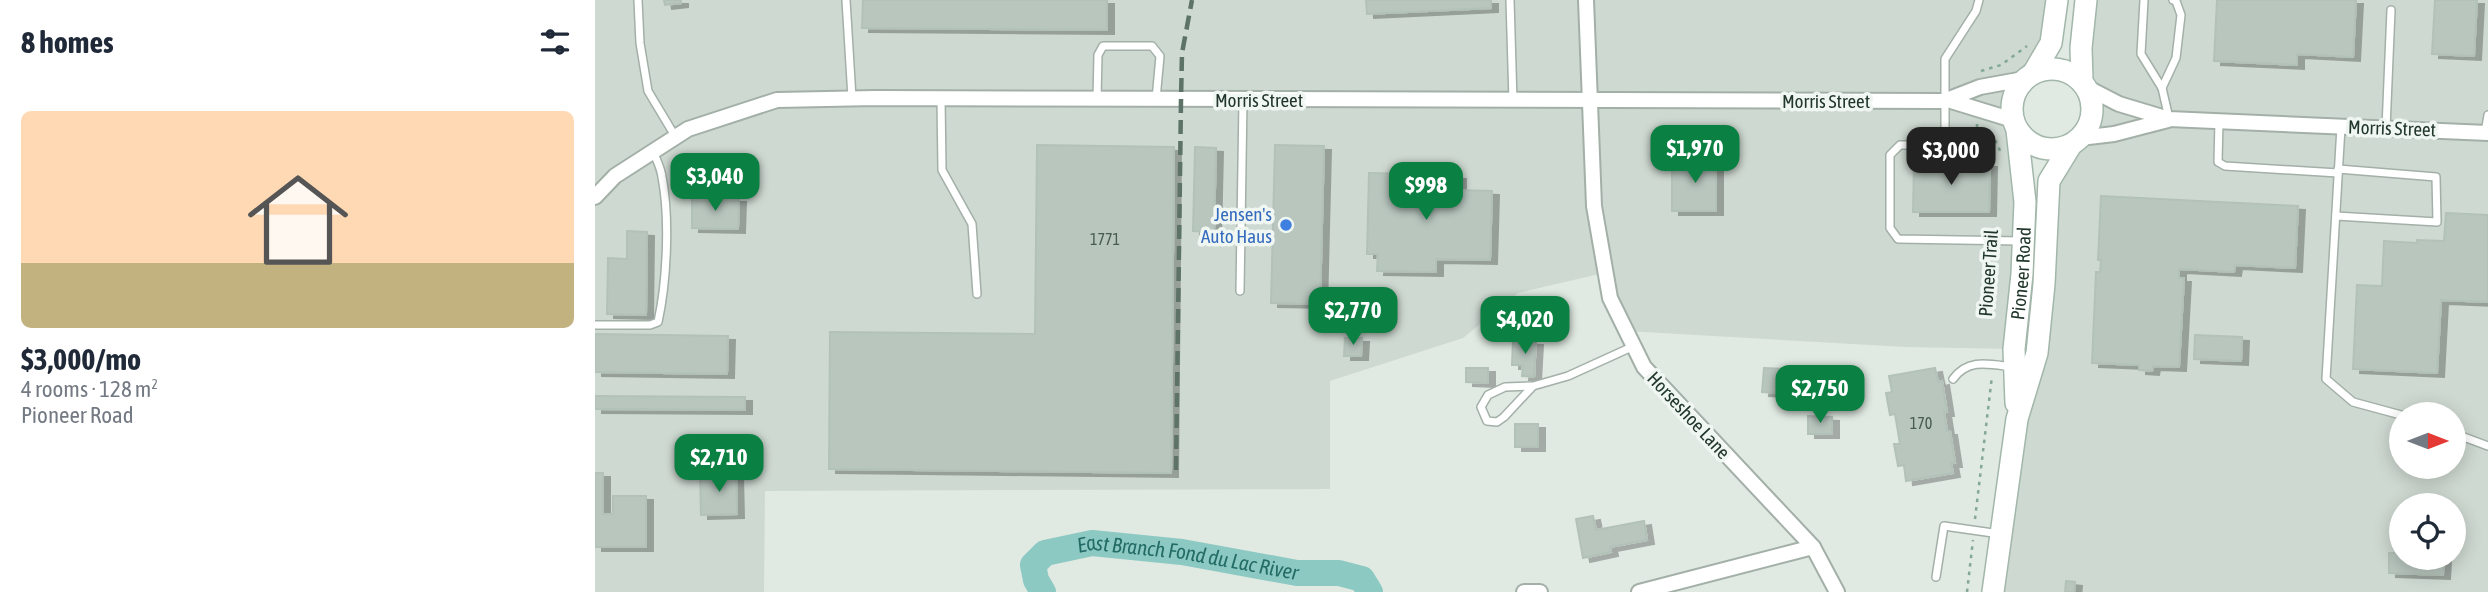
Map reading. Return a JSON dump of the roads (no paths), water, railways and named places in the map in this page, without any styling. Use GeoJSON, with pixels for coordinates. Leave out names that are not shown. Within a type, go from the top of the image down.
{"type":"FeatureCollection","features":[{"type":"Feature","properties":{"kind":"main road"},"geometry":{"type":"LineString","coordinates":[[2057,0],[2051,43],[2012,101],[2015,125],[2025,139],[2035,146],[2047,149],[2060,149],[2076,141],[2090,122],[2093,108],[2084,84],[2081,48],[2086,0]]}},
{"type":"Feature","properties":{"kind":"main road"},"geometry":{"type":"LineString","coordinates":[[2029,76],[2046,69],[2059,69],[2071,73],[2084,84]]}},
{"type":"Feature","properties":{"kind":"main road","name":"Pioneer Road"},"geometry":{"type":"LineString","coordinates":[[1993,592],[2017,419],[2013,367],[2025,202],[2015,125]]}},
{"type":"Feature","properties":{"kind":"main road","name":"Pioneer Road"},"geometry":{"type":"LineString","coordinates":[[2013,367],[2037,353],[2044,284],[2049,181],[2076,141]]}},
{"type":"Feature","properties":{"kind":"street","name":"Horseshoe Lane"},"geometry":{"type":"LineString","coordinates":[[1586,0],[1594,206],[1610,298],[1644,367],[1813,547],[1837,592]]}},
{"type":"Feature","properties":{"kind":"street","name":"Morris Street"},"geometry":{"type":"LineString","coordinates":[[1947,101],[1980,88],[2029,76]]}},
{"type":"Feature","properties":{"kind":"street","name":"Morris Street"},"geometry":{"type":"LineString","coordinates":[[2084,84],[2119,104],[2169,119],[2487,132]]}},
{"type":"Feature","properties":{"kind":"street","name":"Morris Street"},"geometry":{"type":"LineString","coordinates":[[595,197],[615,176],[688,129],[777,100],[941,98],[1947,101],[2015,125]]}},
{"type":"Feature","properties":{"kind":"street","name":"Morris Street"},"geometry":{"type":"LineString","coordinates":[[2076,141],[2169,119]]}},
{"type":"Feature","properties":{"kind":"street"},"geometry":{"type":"LineString","coordinates":[[1639,592],[1813,547]]}},
{"type":"Feature","properties":{"kind":"street"},"geometry":{"type":"LineString","coordinates":[[1524,592],[1540,592]]}},
{"type":"Feature","properties":{"kind":"lane"},"geometry":{"type":"LineString","coordinates":[[638,0],[640,43],[649,91],[676,137]]}},
{"type":"Feature","properties":{"kind":"lane"},"geometry":{"type":"LineString","coordinates":[[846,0],[852,98]]}},
{"type":"Feature","properties":{"kind":"lane"},"geometry":{"type":"LineString","coordinates":[[1510,0],[1513,101]]}},
{"type":"Feature","properties":{"kind":"lane"},"geometry":{"type":"LineString","coordinates":[[1979,0],[1976,11],[1945,59],[1945,145],[1900,145],[1890,155],[1890,228],[1898,239],[2023,242]]}},
{"type":"Feature","properties":{"kind":"lane"},"geometry":{"type":"LineString","coordinates":[[2154,0],[2144,4],[2141,54],[2162,88],[2169,119]]}},
{"type":"Feature","properties":{"kind":"lane"},"geometry":{"type":"LineString","coordinates":[[2162,88],[2176,58],[2181,15],[2176,1],[2173,0]]}},
{"type":"Feature","properties":{"kind":"lane"},"geometry":{"type":"LineString","coordinates":[[2386,128],[2391,10]]}},
{"type":"Feature","properties":{"kind":"lane"},"geometry":{"type":"LineString","coordinates":[[1097,100],[1098,55],[1103,46],[1152,46],[1160,56],[1156,100]]}},
{"type":"Feature","properties":{"kind":"lane"},"geometry":{"type":"LineString","coordinates":[[941,98],[942,170],[972,224],[977,294]]}},
{"type":"Feature","properties":{"kind":"lane"},"geometry":{"type":"LineString","coordinates":[[1240,291],[1243,100]]}},
{"type":"Feature","properties":{"kind":"lane"},"geometry":{"type":"LineString","coordinates":[[2487,132],[2488,115]]}},
{"type":"Feature","properties":{"kind":"lane"},"geometry":{"type":"LineString","coordinates":[[2219,121],[2218,162],[2225,166],[2437,177],[2437,222],[2336,216]]}},
{"type":"Feature","properties":{"kind":"lane"},"geometry":{"type":"LineString","coordinates":[[2341,126],[2326,379],[2353,402],[2389,412]]}},
{"type":"Feature","properties":{"kind":"lane"},"geometry":{"type":"LineString","coordinates":[[595,325],[650,326],[658,322],[664,294],[666,204],[662,174],[652,151]]}},
{"type":"Feature","properties":{"kind":"lane"},"geometry":{"type":"LineString","coordinates":[[1533,386],[1504,417],[1497,422],[1487,421],[1481,407],[1487,395],[1505,387],[1533,386],[1568,376],[1635,346]]}},
{"type":"Feature","properties":{"kind":"lane"},"geometry":{"type":"LineString","coordinates":[[1953,379],[1960,369],[1970,365],[2013,367]]}},
{"type":"Feature","properties":{"kind":"lane"},"geometry":{"type":"LineString","coordinates":[[2466,438],[2488,446]]}},
{"type":"Feature","properties":{"kind":"lane"},"geometry":{"type":"LineString","coordinates":[[1936,578],[1944,526],[2001,534]]}},
{"type":"Feature","properties":{"kind":"waterway","name":"East Branch Fond du Lac River"},"geometry":{"type":"LineString","coordinates":[[1043,592],[1036,580],[1033,565],[1045,553],[1092,543],[1182,552],[1297,573],[1339,573],[1362,579],[1370,592]]}},
{"type":"Feature","properties":{"kind":"railway"},"geometry":{"type":"LineString","coordinates":[[1176,470],[1182,53],[1192,0]]}},
{"type":"Feature","properties":{"kind":"place","name":"Jensen's Auto Haus"},"geometry":{"type":"Point","coordinates":[1286,225]}}]}
